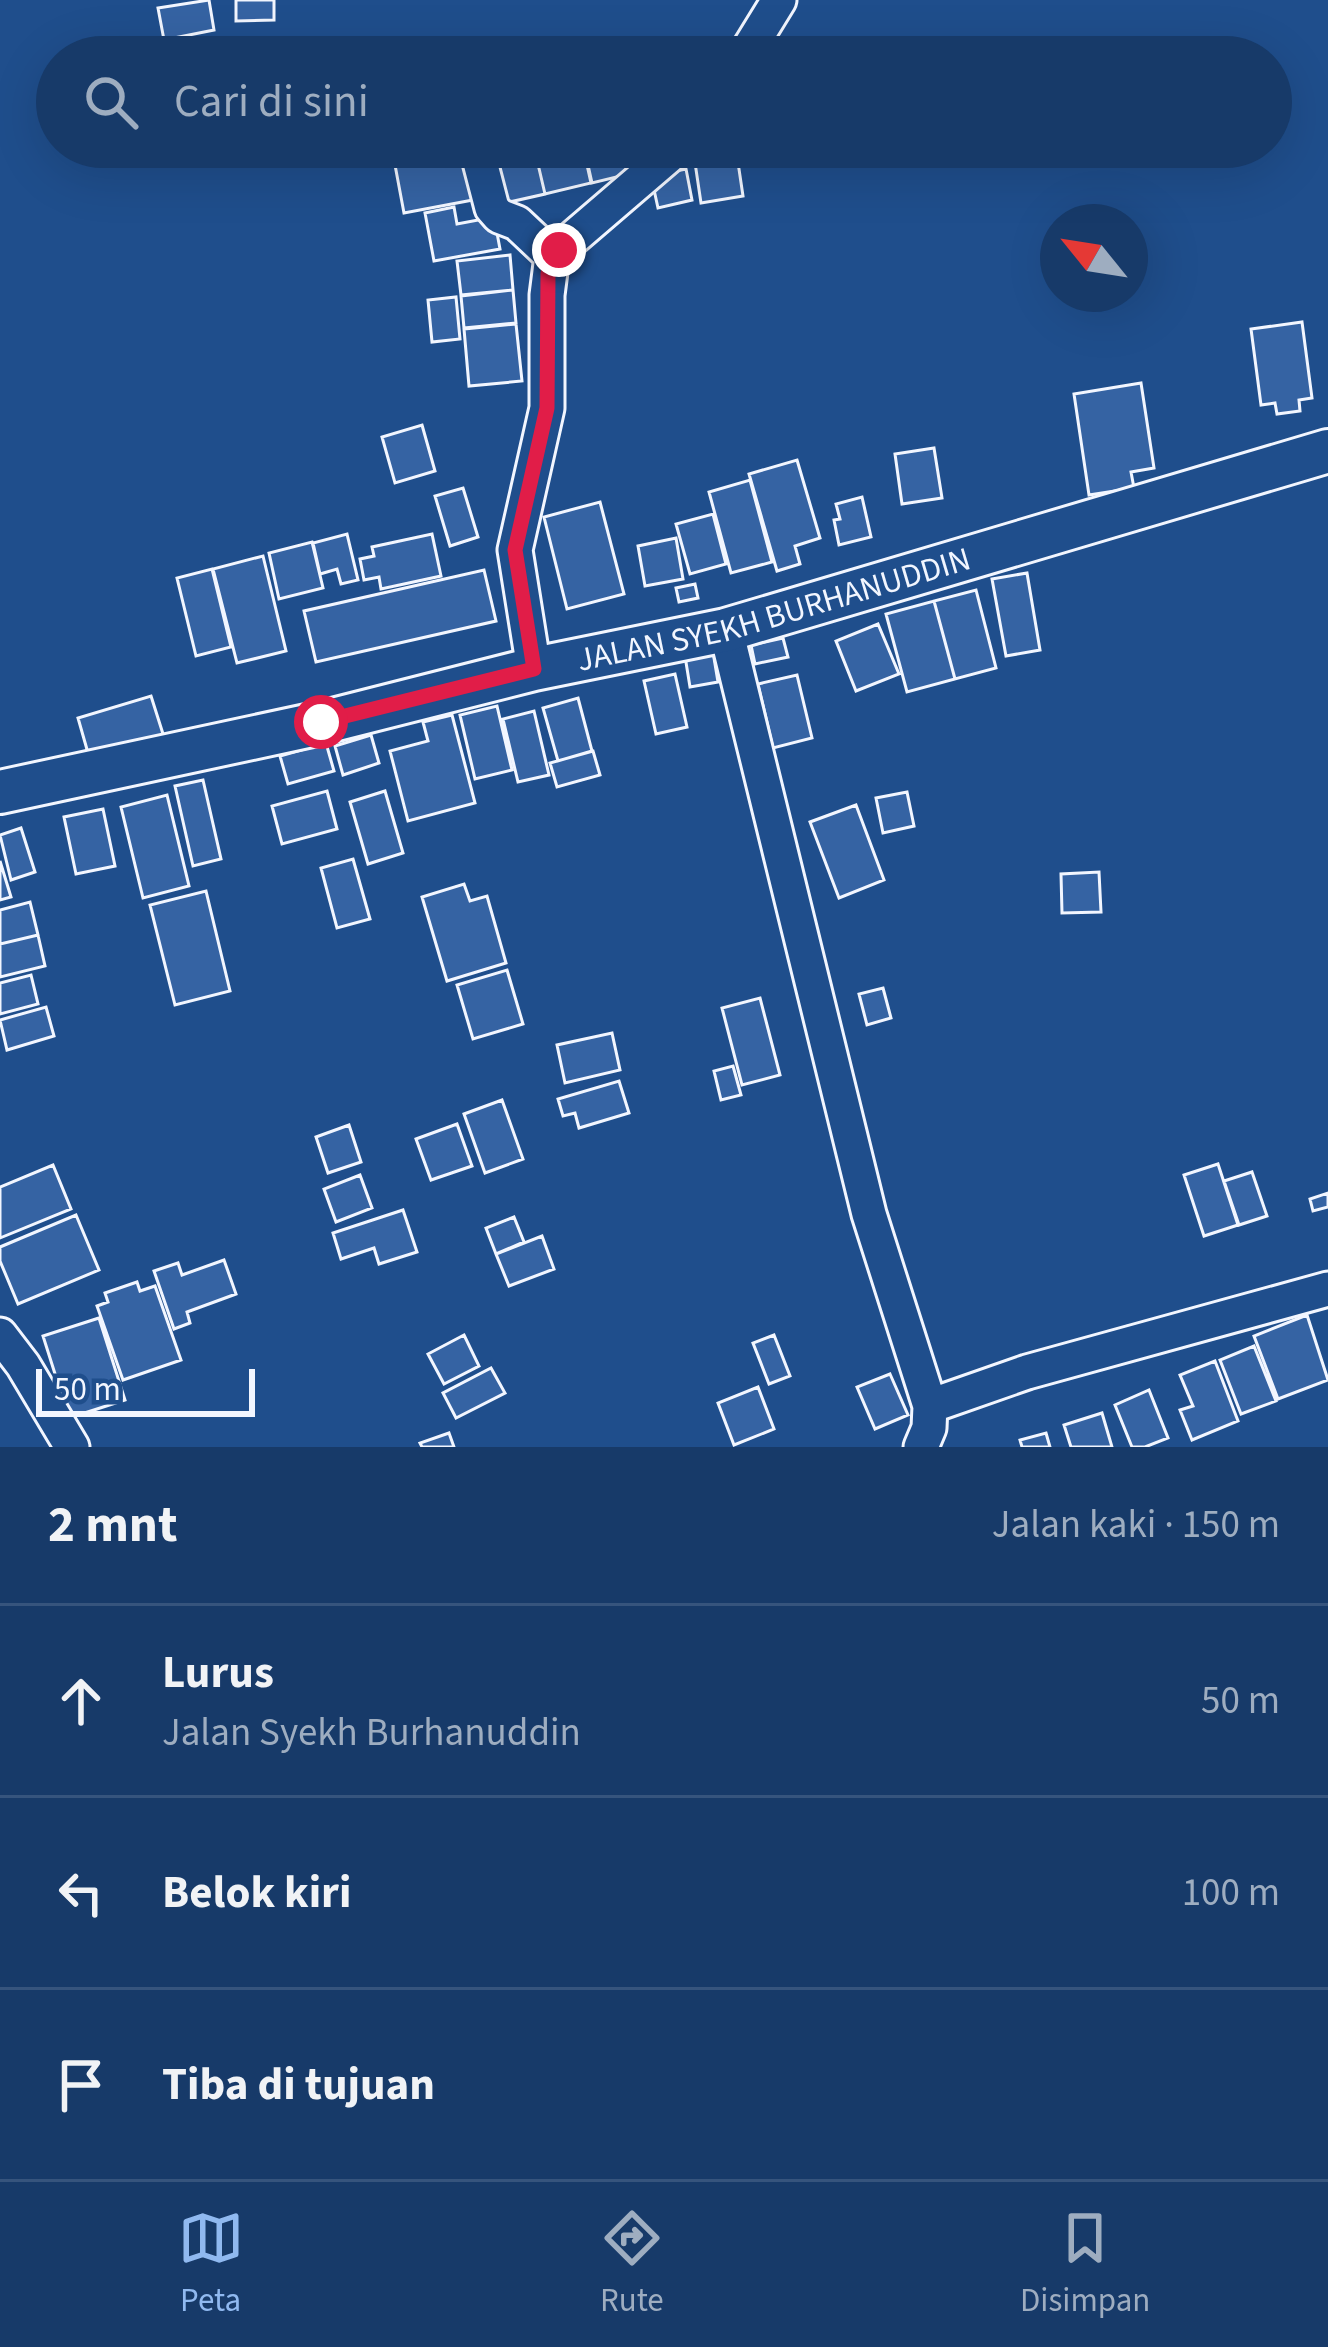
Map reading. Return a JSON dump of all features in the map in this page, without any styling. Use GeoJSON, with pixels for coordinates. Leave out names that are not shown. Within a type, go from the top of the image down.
{"type":"FeatureCollection","features":[{"type":"Feature","properties":{"kind":"main road","name":"JALAN SYEKH BURHANUDDIN"},"geometry":{"type":"LineString","coordinates":[[0,792],[343,718],[534,669],[726,630],[1328,452]]}},
{"type":"Feature","properties":{"kind":"street"},"geometry":{"type":"LineString","coordinates":[[757,36],[779,0]]}},
{"type":"Feature","properties":{"kind":"street"},"geometry":{"type":"LineString","coordinates":[[482,168],[492,208],[517,223],[552,256]]}},
{"type":"Feature","properties":{"kind":"street"},"geometry":{"type":"LineString","coordinates":[[534,669],[515,550],[547,408],[547,295],[552,256],[615,205],[650,168]]}},
{"type":"Feature","properties":{"kind":"street"},"geometry":{"type":"LineString","coordinates":[[726,630],[869,1214],[930,1406],[929,1428],[921,1447]]}},
{"type":"Feature","properties":{"kind":"street"},"geometry":{"type":"LineString","coordinates":[[930,1406],[1027,1372],[1328,1289]]}},
{"type":"Feature","properties":{"kind":"street"},"geometry":{"type":"LineString","coordinates":[[0,1335],[23,1364],[72,1447]]}},
{"type":"Feature","properties":{"kind":"building"},"geometry":{"type":"Polygon","coordinates":[[[209,0],[214,30],[163,36],[158,8],[209,0]]]}},
{"type":"Feature","properties":{"kind":"building"},"geometry":{"type":"Polygon","coordinates":[[[236,0],[274,0],[274,20],[236,21],[236,0]]]}},
{"type":"Feature","properties":{"kind":"building"},"geometry":{"type":"Polygon","coordinates":[[[396,168],[472,168],[478,199],[404,213],[396,168]]]}},
{"type":"Feature","properties":{"kind":"building"},"geometry":{"type":"Polygon","coordinates":[[[493,168],[539,168],[545,194],[501,204],[493,168]]]}},
{"type":"Feature","properties":{"kind":"building"},"geometry":{"type":"Polygon","coordinates":[[[539,168],[588,168],[591,183],[545,194],[539,168]]]}},
{"type":"Feature","properties":{"kind":"building"},"geometry":{"type":"Polygon","coordinates":[[[589,168],[632,168],[633,173],[592,183],[589,168]]]}},
{"type":"Feature","properties":{"kind":"building"},"geometry":{"type":"Polygon","coordinates":[[[696,168],[739,168],[743,196],[701,203],[696,168]]]}},
{"type":"Feature","properties":{"kind":"building"},"geometry":{"type":"Polygon","coordinates":[[[686,169],[692,200],[658,208],[651,176],[686,169]]]}},
{"type":"Feature","properties":{"kind":"building"},"geometry":{"type":"Polygon","coordinates":[[[454,207],[457,224],[494,217],[500,249],[434,261],[425,213],[454,207]]]}},
{"type":"Feature","properties":{"kind":"building"},"geometry":{"type":"Polygon","coordinates":[[[510,255],[513,290],[461,295],[457,261],[510,255]]]}},
{"type":"Feature","properties":{"kind":"building"},"geometry":{"type":"Polygon","coordinates":[[[513,290],[516,323],[464,328],[461,296],[513,290]]]}},
{"type":"Feature","properties":{"kind":"building"},"geometry":{"type":"Polygon","coordinates":[[[456,297],[460,339],[432,342],[428,300],[456,297]]]}},
{"type":"Feature","properties":{"kind":"building"},"geometry":{"type":"Polygon","coordinates":[[[1302,322],[1312,398],[1299,400],[1300,411],[1277,414],[1275,403],[1261,405],[1251,329],[1302,322]]]}},
{"type":"Feature","properties":{"kind":"building"},"geometry":{"type":"Polygon","coordinates":[[[516,324],[522,381],[469,386],[464,329],[516,324]]]}},
{"type":"Feature","properties":{"kind":"building"},"geometry":{"type":"Polygon","coordinates":[[[1141,383],[1154,468],[1131,472],[1134,488],[1089,495],[1074,394],[1141,383]]]}},
{"type":"Feature","properties":{"kind":"building"},"geometry":{"type":"Polygon","coordinates":[[[422,425],[435,471],[395,483],[382,437],[422,425]]]}},
{"type":"Feature","properties":{"kind":"building"},"geometry":{"type":"Polygon","coordinates":[[[934,448],[942,498],[902,504],[895,454],[934,448]]]}},
{"type":"Feature","properties":{"kind":"building"},"geometry":{"type":"Polygon","coordinates":[[[797,460],[820,538],[795,546],[800,564],[777,571],[749,474],[797,460]]]}},
{"type":"Feature","properties":{"kind":"building"},"geometry":{"type":"Polygon","coordinates":[[[750,480],[772,562],[731,573],[709,492],[750,480]]]}},
{"type":"Feature","properties":{"kind":"building"},"geometry":{"type":"Polygon","coordinates":[[[463,488],[478,537],[450,546],[435,496],[463,488]]]}},
{"type":"Feature","properties":{"kind":"building"},"geometry":{"type":"Polygon","coordinates":[[[862,497],[871,537],[839,545],[836,504],[862,497]]]}},
{"type":"Feature","properties":{"kind":"building"},"geometry":{"type":"Polygon","coordinates":[[[600,502],[624,594],[567,609],[544,517],[600,502]]]}},
{"type":"Feature","properties":{"kind":"building"},"geometry":{"type":"Polygon","coordinates":[[[713,514],[726,564],[690,574],[676,524],[713,514]]]}},
{"type":"Feature","properties":{"kind":"building"},"geometry":{"type":"Polygon","coordinates":[[[347,534],[358,580],[341,584],[337,569],[320,574],[313,543],[347,534]]]}},
{"type":"Feature","properties":{"kind":"building"},"geometry":{"type":"Polygon","coordinates":[[[432,534],[441,576],[381,589],[379,577],[364,580],[360,559],[374,556],[372,547],[432,534]]]}},
{"type":"Feature","properties":{"kind":"building"},"geometry":{"type":"Polygon","coordinates":[[[676,538],[683,579],[645,586],[638,546],[676,538]]]}},
{"type":"Feature","properties":{"kind":"building"},"geometry":{"type":"Polygon","coordinates":[[[312,542],[323,588],[279,599],[269,553],[312,542]]]}},
{"type":"Feature","properties":{"kind":"building"},"geometry":{"type":"Polygon","coordinates":[[[263,556],[286,651],[237,663],[213,569],[263,556]]]}},
{"type":"Feature","properties":{"kind":"building"},"geometry":{"type":"Polygon","coordinates":[[[212,569],[231,647],[196,656],[177,578],[212,569]]]}},
{"type":"Feature","properties":{"kind":"building"},"geometry":{"type":"Polygon","coordinates":[[[484,570],[496,621],[316,662],[304,611],[484,570]]]}},
{"type":"Feature","properties":{"kind":"building"},"geometry":{"type":"Polygon","coordinates":[[[1027,573],[1040,650],[1006,656],[992,579],[1027,573]]]}},
{"type":"Feature","properties":{"kind":"building"},"geometry":{"type":"Polygon","coordinates":[[[695,584],[698,598],[679,602],[676,588],[695,584]]]}},
{"type":"Feature","properties":{"kind":"building"},"geometry":{"type":"Polygon","coordinates":[[[976,590],[996,668],[955,679],[934,601],[976,590]]]}},
{"type":"Feature","properties":{"kind":"building"},"geometry":{"type":"Polygon","coordinates":[[[934,601],[955,679],[907,692],[886,614],[934,601]]]}},
{"type":"Feature","properties":{"kind":"building"},"geometry":{"type":"Polygon","coordinates":[[[878,624],[899,674],[856,691],[836,641],[878,624]]]}},
{"type":"Feature","properties":{"kind":"building"},"geometry":{"type":"Polygon","coordinates":[[[783,638],[788,657],[755,664],[751,645],[783,638]]]}},
{"type":"Feature","properties":{"kind":"building"},"geometry":{"type":"Polygon","coordinates":[[[712,646],[718,682],[690,687],[684,650],[712,646]]]}},
{"type":"Feature","properties":{"kind":"building"},"geometry":{"type":"Polygon","coordinates":[[[675,674],[687,727],[656,734],[644,681],[675,674]]]}},
{"type":"Feature","properties":{"kind":"building"},"geometry":{"type":"Polygon","coordinates":[[[797,675],[812,738],[773,748],[758,684],[797,675]]]}},
{"type":"Feature","properties":{"kind":"building"},"geometry":{"type":"Polygon","coordinates":[[[151,696],[164,737],[90,760],[78,718],[151,696]]]}},
{"type":"Feature","properties":{"kind":"building"},"geometry":{"type":"Polygon","coordinates":[[[578,698],[592,751],[558,761],[543,708],[578,698]]]}},
{"type":"Feature","properties":{"kind":"building"},"geometry":{"type":"Polygon","coordinates":[[[497,706],[512,770],[475,779],[460,715],[497,706]]]}},
{"type":"Feature","properties":{"kind":"building"},"geometry":{"type":"Polygon","coordinates":[[[534,711],[549,775],[518,782],[503,719],[534,711]]]}},
{"type":"Feature","properties":{"kind":"building"},"geometry":{"type":"Polygon","coordinates":[[[452,715],[475,803],[408,821],[390,751],[428,741],[423,722],[452,715]]]}},
{"type":"Feature","properties":{"kind":"building"},"geometry":{"type":"Polygon","coordinates":[[[371,735],[379,763],[343,775],[335,746],[371,735]]]}},
{"type":"Feature","properties":{"kind":"building"},"geometry":{"type":"Polygon","coordinates":[[[326,743],[334,771],[288,784],[280,756],[326,743]]]}},
{"type":"Feature","properties":{"kind":"building"},"geometry":{"type":"Polygon","coordinates":[[[593,751],[600,775],[557,787],[550,763],[593,751]]]}},
{"type":"Feature","properties":{"kind":"building"},"geometry":{"type":"Polygon","coordinates":[[[203,780],[221,859],[193,866],[175,786],[203,780]]]}},
{"type":"Feature","properties":{"kind":"building"},"geometry":{"type":"Polygon","coordinates":[[[327,791],[337,829],[282,844],[272,806],[327,791]]]}},
{"type":"Feature","properties":{"kind":"building"},"geometry":{"type":"Polygon","coordinates":[[[385,791],[403,853],[368,864],[350,802],[385,791]]]}},
{"type":"Feature","properties":{"kind":"building"},"geometry":{"type":"Polygon","coordinates":[[[907,792],[914,826],[883,833],[876,798],[907,792]]]}},
{"type":"Feature","properties":{"kind":"building"},"geometry":{"type":"Polygon","coordinates":[[[167,795],[189,886],[143,898],[121,807],[167,795]]]}},
{"type":"Feature","properties":{"kind":"building"},"geometry":{"type":"Polygon","coordinates":[[[856,805],[884,880],[839,898],[810,822],[856,805]]]}},
{"type":"Feature","properties":{"kind":"building"},"geometry":{"type":"Polygon","coordinates":[[[103,809],[115,866],[76,874],[64,817],[103,809]]]}},
{"type":"Feature","properties":{"kind":"building"},"geometry":{"type":"Polygon","coordinates":[[[21,828],[35,872],[11,880],[0,835],[21,828]]]}},
{"type":"Feature","properties":{"kind":"building"},"geometry":{"type":"Polygon","coordinates":[[[353,859],[370,919],[337,928],[321,868],[353,859]]]}},
{"type":"Feature","properties":{"kind":"building"},"geometry":{"type":"Polygon","coordinates":[[[0,861],[11,897],[0,900],[0,861]]]}},
{"type":"Feature","properties":{"kind":"building"},"geometry":{"type":"Polygon","coordinates":[[[1099,872],[1101,912],[1062,913],[1061,874],[1099,872]]]}},
{"type":"Feature","properties":{"kind":"building"},"geometry":{"type":"Polygon","coordinates":[[[464,884],[470,901],[487,896],[506,963],[447,981],[422,897],[464,884]]]}},
{"type":"Feature","properties":{"kind":"building"},"geometry":{"type":"Polygon","coordinates":[[[206,891],[230,991],[175,1005],[150,905],[206,891]]]}},
{"type":"Feature","properties":{"kind":"building"},"geometry":{"type":"Polygon","coordinates":[[[30,902],[38,935],[0,944],[0,910],[30,902]]]}},
{"type":"Feature","properties":{"kind":"building"},"geometry":{"type":"Polygon","coordinates":[[[38,935],[45,966],[0,977],[0,944],[38,935]]]}},
{"type":"Feature","properties":{"kind":"building"},"geometry":{"type":"Polygon","coordinates":[[[507,970],[523,1024],[473,1039],[457,985],[507,970]]]}},
{"type":"Feature","properties":{"kind":"building"},"geometry":{"type":"Polygon","coordinates":[[[31,975],[38,1004],[0,1014],[0,983],[31,975]]]}},
{"type":"Feature","properties":{"kind":"building"},"geometry":{"type":"Polygon","coordinates":[[[883,988],[891,1018],[867,1025],[859,994],[883,988]]]}},
{"type":"Feature","properties":{"kind":"building"},"geometry":{"type":"Polygon","coordinates":[[[760,998],[780,1075],[742,1085],[722,1008],[760,998]]]}},
{"type":"Feature","properties":{"kind":"building"},"geometry":{"type":"Polygon","coordinates":[[[46,1007],[54,1036],[7,1050],[0,1020],[46,1007]]]}},
{"type":"Feature","properties":{"kind":"building"},"geometry":{"type":"Polygon","coordinates":[[[612,1033],[620,1070],[565,1083],[557,1045],[612,1033]]]}},
{"type":"Feature","properties":{"kind":"building"},"geometry":{"type":"Polygon","coordinates":[[[733,1066],[741,1095],[721,1100],[714,1071],[733,1066]]]}},
{"type":"Feature","properties":{"kind":"building"},"geometry":{"type":"Polygon","coordinates":[[[619,1081],[629,1113],[579,1128],[575,1113],[563,1116],[558,1099],[619,1081]]]}},
{"type":"Feature","properties":{"kind":"building"},"geometry":{"type":"Polygon","coordinates":[[[502,1100],[523,1159],[485,1173],[464,1114],[502,1100]]]}},
{"type":"Feature","properties":{"kind":"building"},"geometry":{"type":"Polygon","coordinates":[[[457,1124],[472,1166],[431,1180],[416,1139],[457,1124]]]}},
{"type":"Feature","properties":{"kind":"building"},"geometry":{"type":"Polygon","coordinates":[[[349,1125],[361,1162],[328,1173],[316,1137],[349,1125]]]}},
{"type":"Feature","properties":{"kind":"building"},"geometry":{"type":"Polygon","coordinates":[[[1218,1164],[1238,1225],[1204,1236],[1184,1175],[1218,1164]]]}},
{"type":"Feature","properties":{"kind":"building"},"geometry":{"type":"Polygon","coordinates":[[[53,1165],[71,1209],[0,1238],[0,1187],[53,1165]]]}},
{"type":"Feature","properties":{"kind":"building"},"geometry":{"type":"Polygon","coordinates":[[[1252,1172],[1267,1216],[1239,1225],[1224,1181],[1252,1172]]]}},
{"type":"Feature","properties":{"kind":"building"},"geometry":{"type":"Polygon","coordinates":[[[360,1175],[372,1208],[336,1222],[324,1189],[360,1175]]]}},
{"type":"Feature","properties":{"kind":"building"},"geometry":{"type":"Polygon","coordinates":[[[1328,1193],[1328,1207],[1313,1211],[1310,1199],[1328,1193]]]}},
{"type":"Feature","properties":{"kind":"building"},"geometry":{"type":"Polygon","coordinates":[[[403,1210],[417,1252],[379,1264],[374,1248],[341,1259],[333,1233],[403,1210]]]}},
{"type":"Feature","properties":{"kind":"building"},"geometry":{"type":"Polygon","coordinates":[[[76,1215],[99,1270],[18,1304],[0,1261],[0,1247],[76,1215]]]}},
{"type":"Feature","properties":{"kind":"building"},"geometry":{"type":"Polygon","coordinates":[[[514,1217],[524,1242],[496,1254],[486,1228],[514,1217]]]}},
{"type":"Feature","properties":{"kind":"building"},"geometry":{"type":"Polygon","coordinates":[[[542,1236],[554,1269],[509,1286],[496,1254],[542,1236]]]}},
{"type":"Feature","properties":{"kind":"building"},"geometry":{"type":"Polygon","coordinates":[[[224,1260],[236,1294],[187,1312],[190,1323],[174,1329],[154,1271],[178,1263],[182,1275],[224,1260]]]}},
{"type":"Feature","properties":{"kind":"building"},"geometry":{"type":"Polygon","coordinates":[[[137,1282],[140,1291],[155,1286],[181,1360],[123,1380],[97,1306],[108,1302],[105,1293],[137,1282]]]}},
{"type":"Feature","properties":{"kind":"building"},"geometry":{"type":"Polygon","coordinates":[[[1307,1315],[1328,1380],[1278,1399],[1254,1336],[1307,1315]]]}},
{"type":"Feature","properties":{"kind":"building"},"geometry":{"type":"Polygon","coordinates":[[[99,1318],[125,1400],[69,1418],[43,1336],[99,1318]]]}},
{"type":"Feature","properties":{"kind":"building"},"geometry":{"type":"Polygon","coordinates":[[[464,1335],[479,1366],[444,1384],[428,1354],[464,1335]]]}},
{"type":"Feature","properties":{"kind":"building"},"geometry":{"type":"Polygon","coordinates":[[[774,1335],[790,1376],[769,1384],[753,1343],[774,1335]]]}},
{"type":"Feature","properties":{"kind":"building"},"geometry":{"type":"Polygon","coordinates":[[[1254,1346],[1276,1401],[1241,1414],[1220,1360],[1254,1346]]]}},
{"type":"Feature","properties":{"kind":"building"},"geometry":{"type":"Polygon","coordinates":[[[1215,1361],[1238,1421],[1192,1440],[1180,1410],[1193,1406],[1180,1375],[1215,1361]]]}},
{"type":"Feature","properties":{"kind":"building"},"geometry":{"type":"Polygon","coordinates":[[[491,1368],[505,1393],[456,1418],[443,1393],[491,1368]]]}},
{"type":"Feature","properties":{"kind":"building"},"geometry":{"type":"Polygon","coordinates":[[[890,1374],[908,1415],[875,1429],[857,1387],[890,1374]]]}},
{"type":"Feature","properties":{"kind":"building"},"geometry":{"type":"Polygon","coordinates":[[[758,1387],[774,1429],[734,1445],[718,1403],[758,1387]]]}},
{"type":"Feature","properties":{"kind":"building"},"geometry":{"type":"Polygon","coordinates":[[[1149,1390],[1168,1438],[1132,1447],[1115,1405],[1149,1390]]]}},
{"type":"Feature","properties":{"kind":"building"},"geometry":{"type":"Polygon","coordinates":[[[1102,1413],[1112,1447],[1071,1447],[1064,1425],[1102,1413]]]}},
{"type":"Feature","properties":{"kind":"building"},"geometry":{"type":"Polygon","coordinates":[[[449,1433],[454,1447],[422,1447],[420,1443],[449,1433]]]}},
{"type":"Feature","properties":{"kind":"building"},"geometry":{"type":"Polygon","coordinates":[[[1046,1433],[1050,1447],[1022,1447],[1020,1440],[1046,1433]]]}},
{"type":"Feature","properties":{"kind":"route"},"geometry":{"type":"LineString","coordinates":[[321,722],[534,669],[515,550],[547,408],[548,274],[552,256],[559,250]]}}]}
